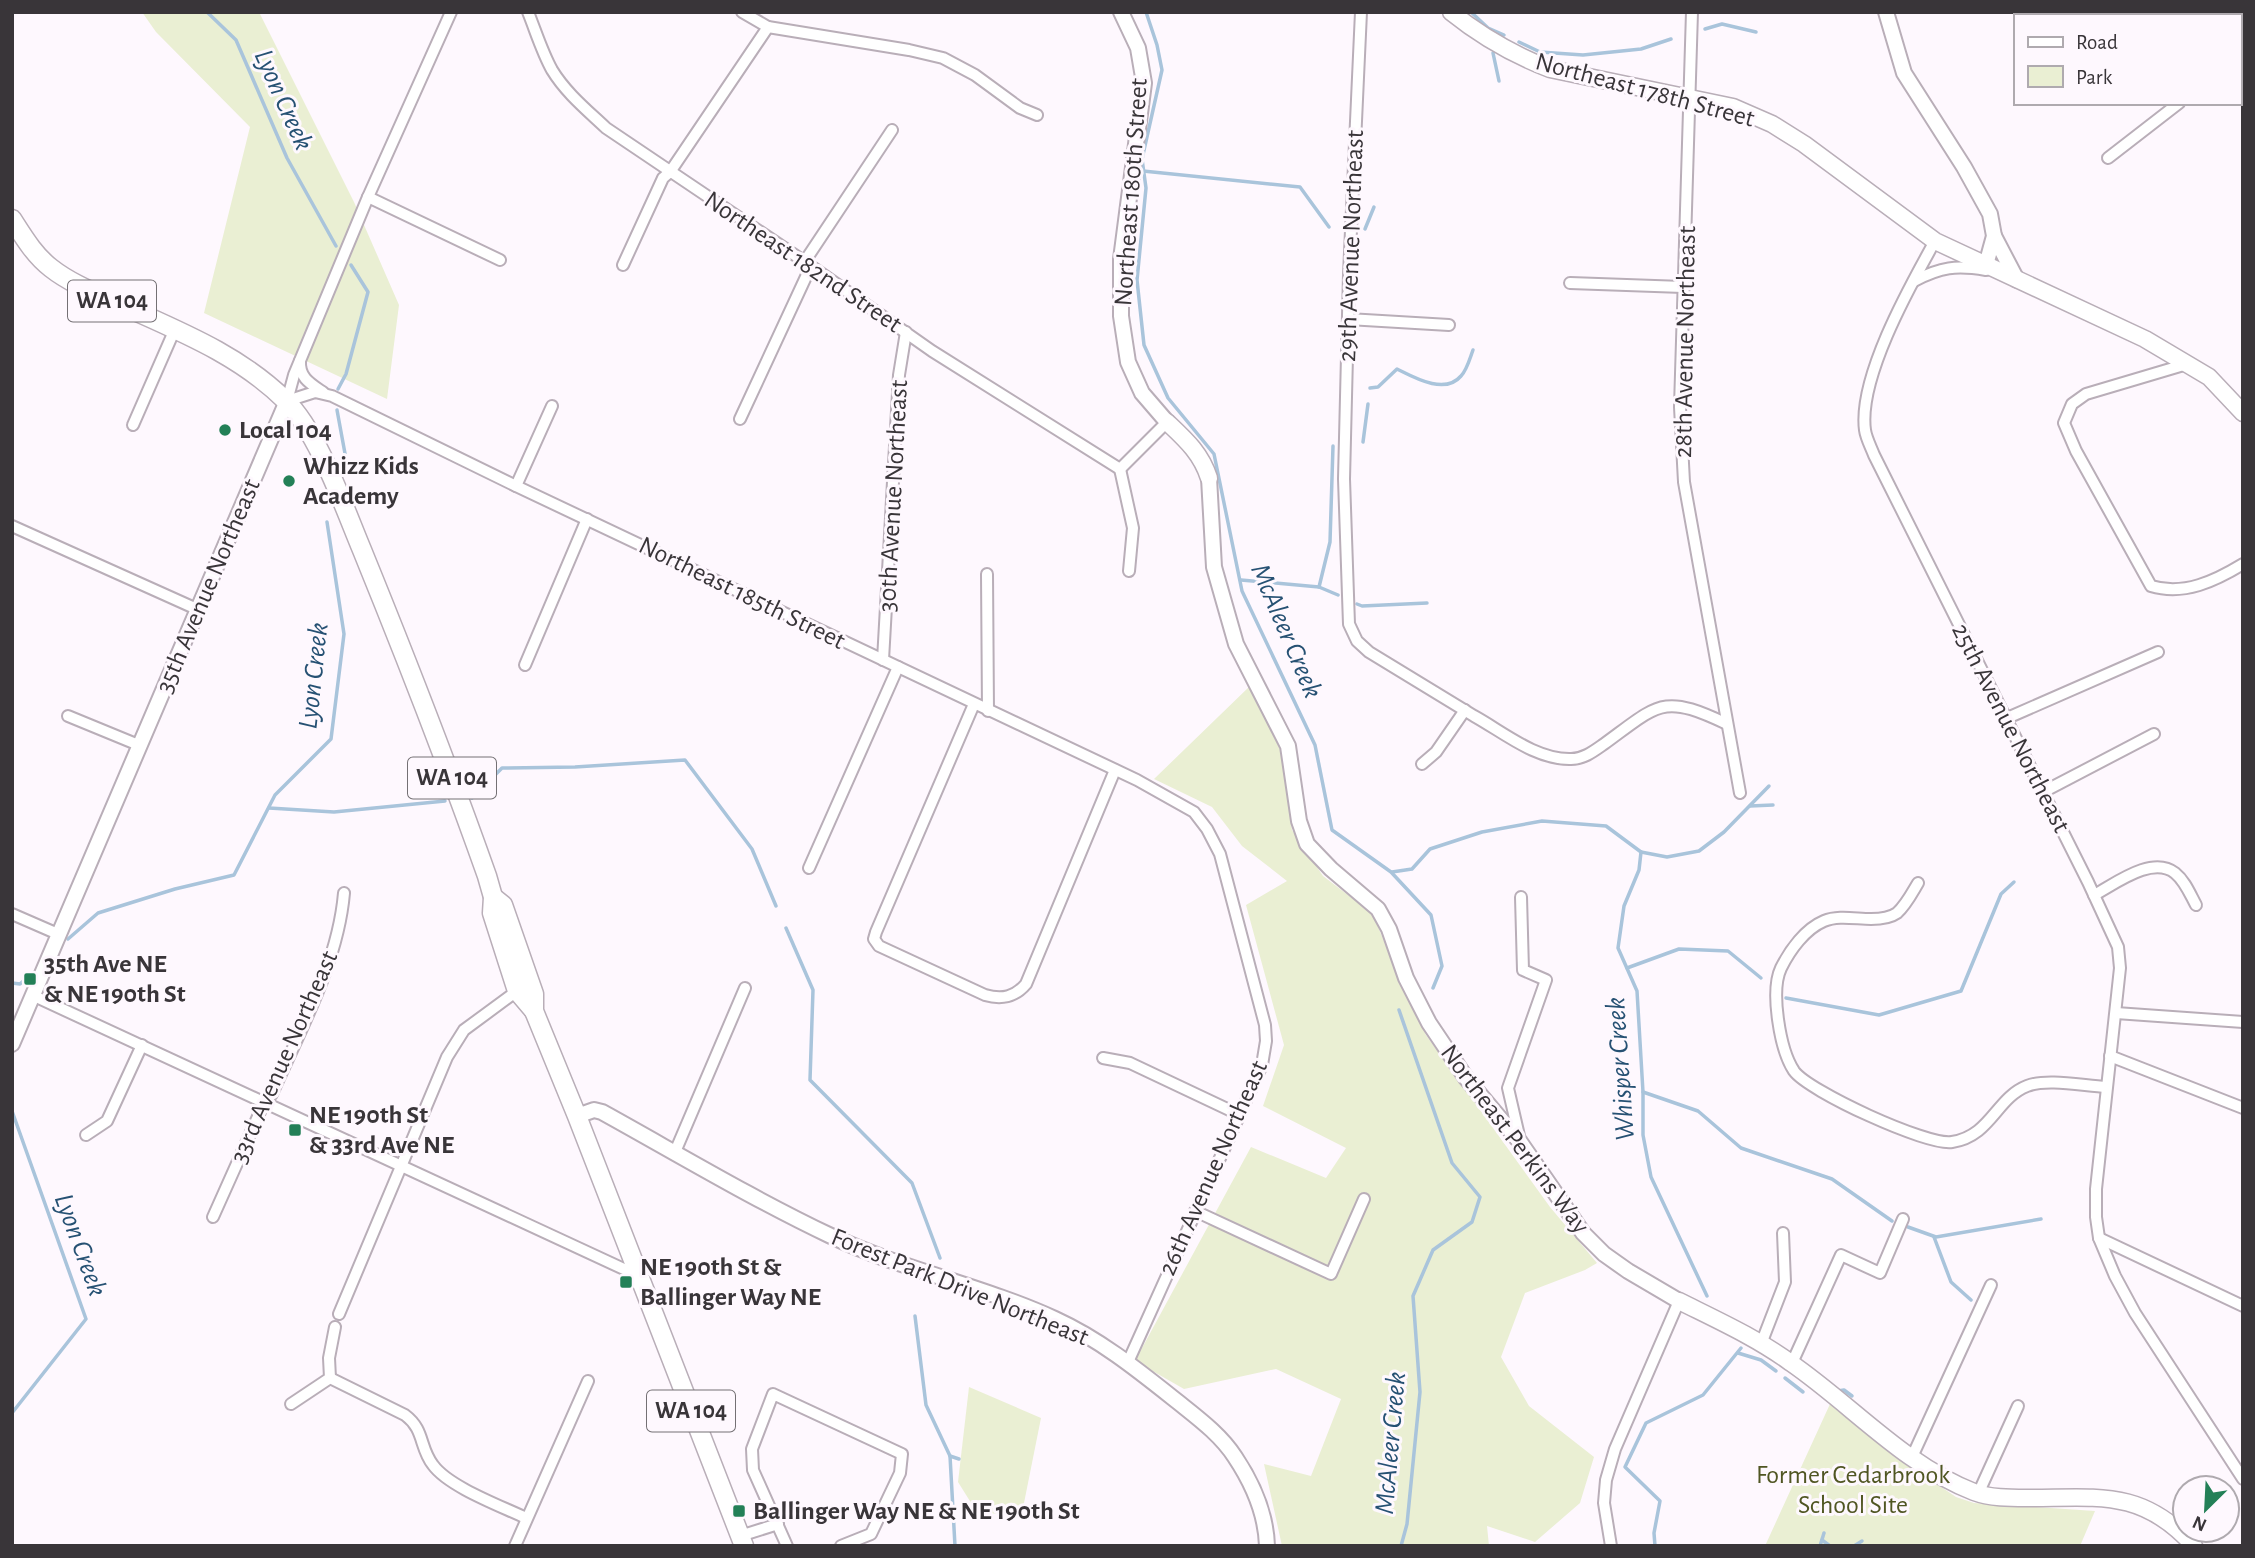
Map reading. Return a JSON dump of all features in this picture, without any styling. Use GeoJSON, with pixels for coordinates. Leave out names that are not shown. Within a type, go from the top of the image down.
{"type":"FeatureCollection","features":[{"type":"Feature","properties":{"kind":"main road","name":"Northeast 178th Street"},"geometry":{"type":"LineString","coordinates":[[1451,12],[1488,40],[1550,69],[1733,107],[1772,124],[1804,144],[1935,241],[2145,339],[2208,377],[2243,412]]}},
{"type":"Feature","properties":{"kind":"main road","name":"WA 104"},"geometry":{"type":"LineString","coordinates":[[12,219],[51,269],[76,284],[216,348],[287,401],[310,435],[335,485],[415,681],[493,897],[492,913],[517,991],[534,1011],[578,1116],[742,1541]]}},
{"type":"Feature","properties":{"kind":"main road","name":"Northeast Perkins Way"},"geometry":{"type":"LineString","coordinates":[[1167,422],[1196,450],[1209,478]]}},
{"type":"Feature","properties":{"kind":"main road","name":"WA 104"},"geometry":{"type":"LineString","coordinates":[[493,897],[503,905],[534,994],[534,1011]]}},
{"type":"Feature","properties":{"kind":"main road","name":"Northeast Perkins Way"},"geometry":{"type":"LineString","coordinates":[[1679,1301],[1792,1363],[1859,1418],[1951,1482],[1978,1494],[2012,1498],[2115,1499],[2139,1506],[2165,1520],[2193,1546]]}},
{"type":"Feature","properties":{"kind":"street","name":"35th Avenue Northeast"},"geometry":{"type":"LineString","coordinates":[[12,1044],[287,401],[301,358],[368,197],[451,12]]}},
{"type":"Feature","properties":{"kind":"street","name":"Northeast 182nd Street"},"geometry":{"type":"LineString","coordinates":[[528,12],[554,73],[577,101],[606,128],[932,351],[1120,469]]}},
{"type":"Feature","properties":{"kind":"street"},"geometry":{"type":"LineString","coordinates":[[743,12],[768,27],[943,58],[975,75],[1020,108],[1037,115]]}},
{"type":"Feature","properties":{"kind":"street","name":"Northeast 180th Street"},"geometry":{"type":"LineString","coordinates":[[1121,12],[1138,48],[1144,83],[1121,259],[1121,316],[1128,362],[1142,393],[1167,422]]}},
{"type":"Feature","properties":{"kind":"street","name":"29th Avenue Northeast"},"geometry":{"type":"LineString","coordinates":[[1360,12],[1344,479],[1349,624],[1357,641],[1369,652],[1533,750],[1571,759],[1588,755],[1650,710],[1666,705],[1697,710],[1727,724]]}},
{"type":"Feature","properties":{"kind":"street","name":"28th Avenue Northeast"},"geometry":{"type":"LineString","coordinates":[[1692,12],[1680,407],[1684,482],[1741,793]]}},
{"type":"Feature","properties":{"kind":"street"},"geometry":{"type":"LineString","coordinates":[[1886,12],[1904,73],[1964,167],[1990,215],[1994,236],[1993,269],[1950,267],[1912,282]]}},
{"type":"Feature","properties":{"kind":"street"},"geometry":{"type":"LineString","coordinates":[[623,265],[663,178],[670,172],[768,27]]}},
{"type":"Feature","properties":{"kind":"street"},"geometry":{"type":"LineString","coordinates":[[2108,159],[2176,105]]}},
{"type":"Feature","properties":{"kind":"street"},"geometry":{"type":"LineString","coordinates":[[740,419],[808,264],[892,130]]}},
{"type":"Feature","properties":{"kind":"street"},"geometry":{"type":"LineString","coordinates":[[368,197],[500,260]]}},
{"type":"Feature","properties":{"kind":"street"},"geometry":{"type":"LineString","coordinates":[[1994,236],[2017,280]]}},
{"type":"Feature","properties":{"kind":"street","name":"25th Avenue Northeast"},"geometry":{"type":"LineString","coordinates":[[1935,241],[1891,325],[1871,380],[1865,407],[1865,431],[1874,455],[2118,947],[2120,968],[2116,1013],[2096,1189],[2099,1238],[2108,1263],[2130,1304],[2243,1479]]}},
{"type":"Feature","properties":{"kind":"street"},"geometry":{"type":"LineString","coordinates":[[1570,283],[1683,287]]}},
{"type":"Feature","properties":{"kind":"street"},"geometry":{"type":"LineString","coordinates":[[1348,319],[1449,325]]}},
{"type":"Feature","properties":{"kind":"street"},"geometry":{"type":"LineString","coordinates":[[133,425],[174,329]]}},
{"type":"Feature","properties":{"kind":"street","name":"30th Avenue Northeast"},"geometry":{"type":"LineString","coordinates":[[883,660],[899,374],[906,332]]}},
{"type":"Feature","properties":{"kind":"street"},"geometry":{"type":"LineString","coordinates":[[301,358],[301,372],[306,380],[324,393]]}},
{"type":"Feature","properties":{"kind":"street"},"geometry":{"type":"LineString","coordinates":[[2188,364],[2086,394],[2072,404],[2063,423],[2151,586],[2163,590],[2185,590],[2243,564]]}},
{"type":"Feature","properties":{"kind":"street"},"geometry":{"type":"LineString","coordinates":[[287,401],[315,392],[324,393]]}},
{"type":"Feature","properties":{"kind":"street","name":"Northeast 185th Street"},"geometry":{"type":"LineString","coordinates":[[324,393],[1115,770],[1194,812]]}},
{"type":"Feature","properties":{"kind":"street"},"geometry":{"type":"LineString","coordinates":[[516,486],[552,406]]}},
{"type":"Feature","properties":{"kind":"street"},"geometry":{"type":"LineString","coordinates":[[1129,571],[1133,528],[1120,469],[1167,422]]}},
{"type":"Feature","properties":{"kind":"street","name":"Northeast Perkins Way"},"geometry":{"type":"LineString","coordinates":[[1209,478],[1214,567],[1236,644],[1288,747],[1299,821],[1307,844],[1331,869],[1378,909],[1389,929],[1406,978],[1429,1023],[1466,1078],[1520,1142],[1583,1233],[1604,1254],[1679,1301]]}},
{"type":"Feature","properties":{"kind":"street"},"geometry":{"type":"LineString","coordinates":[[525,665],[587,519]]}},
{"type":"Feature","properties":{"kind":"street"},"geometry":{"type":"LineString","coordinates":[[12,526],[199,610]]}},
{"type":"Feature","properties":{"kind":"street"},"geometry":{"type":"LineString","coordinates":[[987,574],[988,711]]}},
{"type":"Feature","properties":{"kind":"street"},"geometry":{"type":"LineString","coordinates":[[2005,719],[2158,652]]}},
{"type":"Feature","properties":{"kind":"street"},"geometry":{"type":"LineString","coordinates":[[809,868],[898,667]]}},
{"type":"Feature","properties":{"kind":"street"},"geometry":{"type":"LineString","coordinates":[[974,704],[874,939],[879,946],[985,995],[996,998],[1018,992],[1026,984],[1115,770]]}},
{"type":"Feature","properties":{"kind":"street"},"geometry":{"type":"LineString","coordinates":[[1422,764],[1436,752],[1465,710]]}},
{"type":"Feature","properties":{"kind":"street"},"geometry":{"type":"LineString","coordinates":[[68,716],[141,746]]}},
{"type":"Feature","properties":{"kind":"street"},"geometry":{"type":"LineString","coordinates":[[2043,792],[2154,734]]}},
{"type":"Feature","properties":{"kind":"street","name":"26th Avenue Northeast"},"geometry":{"type":"LineString","coordinates":[[1128,1363],[1262,1065],[1266,1041],[1265,1025],[1220,854],[1207,829],[1194,812]]}},
{"type":"Feature","properties":{"kind":"street"},"geometry":{"type":"LineString","coordinates":[[2094,895],[2143,869],[2166,868],[2184,883],[2196,905]]}},
{"type":"Feature","properties":{"kind":"street"},"geometry":{"type":"LineString","coordinates":[[1919,883],[1895,915],[1823,921],[1805,934],[1780,970],[1776,989],[1777,1015],[1787,1057],[1794,1071],[1805,1083],[1883,1121],[1930,1140],[1951,1142],[1986,1126],[2013,1094],[2029,1085],[2047,1083],[2106,1087]]}},
{"type":"Feature","properties":{"kind":"street","name":"33rd Avenue Northeast"},"geometry":{"type":"LineString","coordinates":[[213,1217],[318,990],[338,935],[344,893]]}},
{"type":"Feature","properties":{"kind":"street"},"geometry":{"type":"LineString","coordinates":[[1520,1142],[1508,1088],[1546,980],[1523,970],[1521,897]]}},
{"type":"Feature","properties":{"kind":"street"},"geometry":{"type":"LineString","coordinates":[[12,914],[58,934]]}},
{"type":"Feature","properties":{"kind":"street"},"geometry":{"type":"LineString","coordinates":[[675,1152],[745,988]]}},
{"type":"Feature","properties":{"kind":"street"},"geometry":{"type":"LineString","coordinates":[[339,1314],[456,1040],[475,1020],[517,991]]}},
{"type":"Feature","properties":{"kind":"street"},"geometry":{"type":"LineString","coordinates":[[32,995],[639,1276]]}},
{"type":"Feature","properties":{"kind":"street"},"geometry":{"type":"LineString","coordinates":[[2116,1013],[2243,1022]]}},
{"type":"Feature","properties":{"kind":"street"},"geometry":{"type":"LineString","coordinates":[[86,1135],[107,1121],[142,1045]]}},
{"type":"Feature","properties":{"kind":"street"},"geometry":{"type":"LineString","coordinates":[[2110,1056],[2243,1108]]}},
{"type":"Feature","properties":{"kind":"street"},"geometry":{"type":"LineString","coordinates":[[1103,1058],[1130,1063],[1240,1115]]}},
{"type":"Feature","properties":{"kind":"street","name":"Forest Park Drive Northeast"},"geometry":{"type":"LineString","coordinates":[[578,1116],[594,1110],[602,1112],[832,1237],[872,1254],[1054,1318],[1093,1338],[1197,1417],[1234,1455],[1255,1492],[1267,1532],[1267,1546]]}},
{"type":"Feature","properties":{"kind":"street"},"geometry":{"type":"LineString","coordinates":[[1195,1211],[1331,1274],[1364,1199]]}},
{"type":"Feature","properties":{"kind":"street"},"geometry":{"type":"LineString","coordinates":[[1792,1363],[1841,1255],[1880,1273],[1903,1219]]}},
{"type":"Feature","properties":{"kind":"street"},"geometry":{"type":"LineString","coordinates":[[1761,1344],[1785,1282],[1783,1233]]}},
{"type":"Feature","properties":{"kind":"street"},"geometry":{"type":"LineString","coordinates":[[2099,1238],[2243,1306]]}},
{"type":"Feature","properties":{"kind":"street"},"geometry":{"type":"LineString","coordinates":[[1912,1457],[1991,1285]]}},
{"type":"Feature","properties":{"kind":"street"},"geometry":{"type":"LineString","coordinates":[[1611,1546],[1604,1503],[1606,1480],[1615,1449],[1679,1301]]}},
{"type":"Feature","properties":{"kind":"street"},"geometry":{"type":"LineString","coordinates":[[330,1378],[329,1358],[334,1327]]}},
{"type":"Feature","properties":{"kind":"street"},"geometry":{"type":"LineString","coordinates":[[291,1404],[330,1378]]}},
{"type":"Feature","properties":{"kind":"street"},"geometry":{"type":"LineString","coordinates":[[330,1378],[415,1422],[426,1456],[435,1468],[453,1483],[526,1518]]}},
{"type":"Feature","properties":{"kind":"street"},"geometry":{"type":"LineString","coordinates":[[514,1546],[588,1381]]}},
{"type":"Feature","properties":{"kind":"street"},"geometry":{"type":"LineString","coordinates":[[787,1546],[752,1470],[752,1449],[773,1394],[902,1454],[900,1473],[871,1534],[841,1546]]}},
{"type":"Feature","properties":{"kind":"street"},"geometry":{"type":"LineString","coordinates":[[1978,1494],[2018,1406]]}},
{"type":"Feature","properties":{"kind":"street"},"geometry":{"type":"LineString","coordinates":[[742,1541],[778,1524]]}},
{"type":"Feature","properties":{"kind":"green space"},"geometry":{"type":"Polygon","coordinates":[[[142,12],[259,12],[354,202],[399,305],[387,399],[204,313],[250,127],[156,32],[142,12]]]}},
{"type":"Feature","properties":{"kind":"green space"},"geometry":{"type":"Polygon","coordinates":[[[1250,686],[1283,756],[1292,830],[1323,876],[1373,914],[1426,1035],[1550,1207],[1597,1263],[1525,1293],[1501,1357],[1529,1406],[1594,1457],[1580,1503],[1535,1542],[1487,1526],[1489,1546],[1282,1546],[1264,1464],[1311,1476],[1341,1399],[1276,1369],[1184,1389],[1135,1361],[1251,1147],[1326,1178],[1346,1148],[1263,1106],[1284,1045],[1246,905],[1287,881],[1242,846],[1212,807],[1154,779],[1250,686]]]}},
{"type":"Feature","properties":{"kind":"green space"},"geometry":{"type":"Polygon","coordinates":[[[969,1387],[1041,1418],[1021,1518],[991,1513],[973,1506],[958,1482],[969,1387]]]}},
{"type":"Feature","properties":{"kind":"green space","name":"Former Cedarbrook School Site"},"geometry":{"type":"Polygon","coordinates":[[[1830,1404],[1956,1497],[1974,1503],[2095,1511],[2080,1546],[1765,1546],[1830,1404]]]}},
{"type":"Feature","properties":{"kind":"waterway","name":"Lyon Creek"},"geometry":{"type":"LineString","coordinates":[[207,12],[236,40],[287,158],[336,246]]}},
{"type":"Feature","properties":{"kind":"waterway","name":"McAleer Creek"},"geometry":{"type":"LineString","coordinates":[[1146,12],[1162,70],[1142,159],[1146,188],[1137,280],[1144,345],[1168,398],[1214,454],[1242,591],[1315,745],[1332,830],[1391,872],[1431,915],[1442,966],[1433,988]]}},
{"type":"Feature","properties":{"kind":"waterway"},"geometry":{"type":"LineString","coordinates":[[1471,12],[1488,28],[1504,35]]}},
{"type":"Feature","properties":{"kind":"waterway"},"geometry":{"type":"LineString","coordinates":[[1705,29],[1722,24],[1756,32]]}},
{"type":"Feature","properties":{"kind":"waterway"},"geometry":{"type":"LineString","coordinates":[[1519,42],[1540,52],[1583,55],[1641,49],[1671,39]]}},
{"type":"Feature","properties":{"kind":"waterway"},"geometry":{"type":"LineString","coordinates":[[1493,53],[1499,81]]}},
{"type":"Feature","properties":{"kind":"waterway"},"geometry":{"type":"LineString","coordinates":[[1143,171],[1300,187],[1329,227]]}},
{"type":"Feature","properties":{"kind":"waterway"},"geometry":{"type":"LineString","coordinates":[[1365,229],[1374,207]]}},
{"type":"Feature","properties":{"kind":"waterway","name":"Lyon Creek"},"geometry":{"type":"LineString","coordinates":[[338,389],[346,374],[368,292],[351,265]]}},
{"type":"Feature","properties":{"kind":"waterway"},"geometry":{"type":"LineString","coordinates":[[1370,388],[1378,387],[1397,369],[1438,385],[1454,382],[1465,371],[1473,350]]}},
{"type":"Feature","properties":{"kind":"waterway"},"geometry":{"type":"LineString","coordinates":[[1363,442],[1368,404]]}},
{"type":"Feature","properties":{"kind":"waterway","name":"Lyon Creek"},"geometry":{"type":"LineString","coordinates":[[337,410],[346,459]]}},
{"type":"Feature","properties":{"kind":"waterway"},"geometry":{"type":"LineString","coordinates":[[1319,587],[1330,542],[1333,446]]}},
{"type":"Feature","properties":{"kind":"waterway","name":"Lyon Creek"},"geometry":{"type":"LineString","coordinates":[[68,939],[98,913],[175,889],[234,875],[275,795],[331,739],[344,634],[327,522]]}},
{"type":"Feature","properties":{"kind":"waterway"},"geometry":{"type":"LineString","coordinates":[[1241,580],[1319,587],[1338,595]]}},
{"type":"Feature","properties":{"kind":"waterway"},"geometry":{"type":"LineString","coordinates":[[1357,604],[1427,603]]}},
{"type":"Feature","properties":{"kind":"waterway"},"geometry":{"type":"LineString","coordinates":[[472,798],[502,768],[575,767],[685,760],[752,849],[776,906]]}},
{"type":"Feature","properties":{"kind":"waterway"},"geometry":{"type":"LineString","coordinates":[[1641,852],[1667,857],[1699,851],[1724,832],[1769,786]]}},
{"type":"Feature","properties":{"kind":"waterway"},"geometry":{"type":"LineString","coordinates":[[269,808],[334,812],[445,801]]}},
{"type":"Feature","properties":{"kind":"waterway"},"geometry":{"type":"LineString","coordinates":[[1750,806],[1773,805]]}},
{"type":"Feature","properties":{"kind":"waterway","name":"Whisper Creek"},"geometry":{"type":"LineString","coordinates":[[1392,872],[1412,869],[1430,849],[1482,832],[1542,821],[1606,826],[1641,852],[1639,870],[1624,906],[1618,948],[1637,991],[1643,1135],[1651,1177],[1707,1296]]}},
{"type":"Feature","properties":{"kind":"waterway"},"geometry":{"type":"LineString","coordinates":[[1786,998],[1879,1015],[1961,991],[2001,894],[2014,882]]}},
{"type":"Feature","properties":{"kind":"waterway"},"geometry":{"type":"LineString","coordinates":[[786,928],[813,990],[810,1080],[912,1183],[940,1258]]}},
{"type":"Feature","properties":{"kind":"waterway"},"geometry":{"type":"LineString","coordinates":[[1627,968],[1679,949],[1728,951],[1761,978]]}},
{"type":"Feature","properties":{"kind":"waterway","name":"Lyon Creek"},"geometry":{"type":"LineString","coordinates":[[12,983],[20,984],[32,973]]}},
{"type":"Feature","properties":{"kind":"waterway","name":"McAleer Creek"},"geometry":{"type":"LineString","coordinates":[[1399,1010],[1452,1163],[1480,1197],[1472,1222],[1433,1250],[1413,1296],[1420,1392],[1407,1524],[1401,1546]]}},
{"type":"Feature","properties":{"kind":"waterway"},"geometry":{"type":"LineString","coordinates":[[1643,1092],[1698,1111],[1741,1148],[1832,1179],[1892,1221]]}},
{"type":"Feature","properties":{"kind":"waterway","name":"Lyon Creek"},"geometry":{"type":"LineString","coordinates":[[12,1111],[86,1319],[12,1413]]}},
{"type":"Feature","properties":{"kind":"waterway"},"geometry":{"type":"LineString","coordinates":[[1908,1227],[1936,1237],[2041,1219]]}},
{"type":"Feature","properties":{"kind":"waterway"},"geometry":{"type":"LineString","coordinates":[[1934,1237],[1951,1282],[1971,1300]]}},
{"type":"Feature","properties":{"kind":"waterway"},"geometry":{"type":"LineString","coordinates":[[915,1316],[926,1405],[950,1456],[955,1546]]}},
{"type":"Feature","properties":{"kind":"waterway","name":"Whisper Creek"},"geometry":{"type":"LineString","coordinates":[[1655,1546],[1654,1533],[1660,1501],[1625,1467],[1646,1423],[1703,1395],[1741,1348]]}},
{"type":"Feature","properties":{"kind":"waterway"},"geometry":{"type":"LineString","coordinates":[[1738,1353],[1761,1360],[1776,1371]]}},
{"type":"Feature","properties":{"kind":"waterway"},"geometry":{"type":"LineString","coordinates":[[1785,1378],[1803,1392]]}},
{"type":"Feature","properties":{"kind":"waterway"},"geometry":{"type":"LineString","coordinates":[[1838,1391],[1844,1390],[1852,1396]]}},
{"type":"Feature","properties":{"kind":"waterway"},"geometry":{"type":"LineString","coordinates":[[950,1456],[959,1459]]}},
{"type":"Feature","properties":{"kind":"waterway"},"geometry":{"type":"LineString","coordinates":[[1820,1546],[1824,1533]]}},
{"type":"Feature","properties":{"kind":"waterway"},"geometry":{"type":"LineString","coordinates":[[1822,1540],[1830,1546]]}},
{"type":"Feature","properties":{"kind":"waterway"},"geometry":{"type":"LineString","coordinates":[[1854,1546],[1862,1541]]}},
{"type":"Feature","properties":{"kind":"place","name":"Local 104"},"geometry":{"type":"Point","coordinates":[225,430]}},
{"type":"Feature","properties":{"kind":"place","name":"Whizz Kids Academy"},"geometry":{"type":"Point","coordinates":[289,481]}},
{"type":"Feature","properties":{"kind":"place","name":"35th Ave NE & NE 190th St"},"geometry":{"type":"Point","coordinates":[30,979]}},
{"type":"Feature","properties":{"kind":"place","name":"NE 190th St & 33rd Ave NE"},"geometry":{"type":"Point","coordinates":[295,1130]}},
{"type":"Feature","properties":{"kind":"place","name":"NE 190th St & Ballinger Way NE"},"geometry":{"type":"Point","coordinates":[626,1282]}},
{"type":"Feature","properties":{"kind":"place","name":"Ballinger Way NE & NE 190th St"},"geometry":{"type":"Point","coordinates":[739,1511]}}]}
